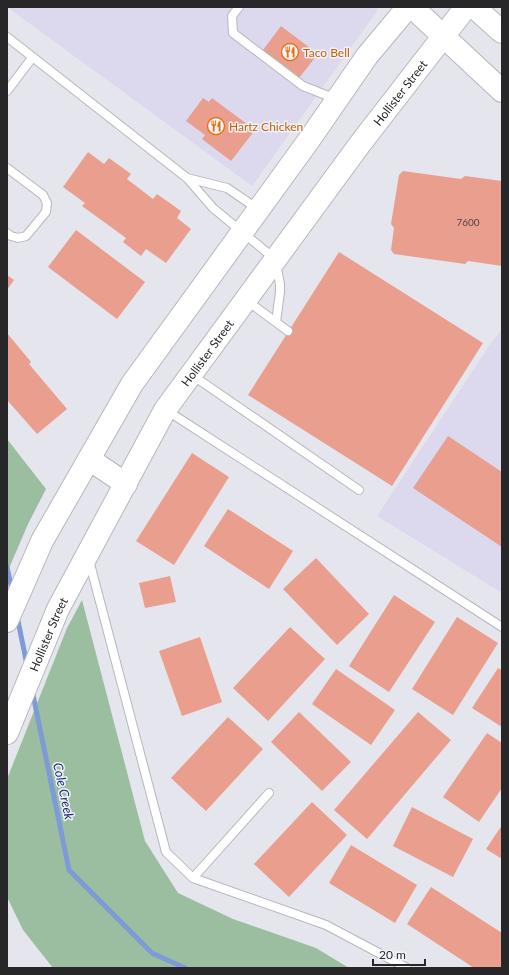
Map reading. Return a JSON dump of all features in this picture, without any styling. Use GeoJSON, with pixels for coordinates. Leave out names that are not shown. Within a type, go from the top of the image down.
{"type":"FeatureCollection","features":[{"type":"Feature","properties":{"kind":"main road"},"geometry":{"type":"LineString","coordinates":[[7,621],[42,541],[132,384],[337,100],[367,56],[408,7]]}},
{"type":"Feature","properties":{"kind":"main road"},"geometry":{"type":"LineString","coordinates":[[412,7],[502,91]]}},
{"type":"Feature","properties":{"kind":"main road","name":"Hollister Street"},"geometry":{"type":"LineString","coordinates":[[7,733],[58,609],[165,410],[374,125],[466,7]]}},
{"type":"Feature","properties":{"kind":"main road"},"geometry":{"type":"LineString","coordinates":[[474,7],[502,32]]}},
{"type":"Feature","properties":{"kind":"main road"},"geometry":{"type":"LineString","coordinates":[[89,459],[126,484]]}},
{"type":"Feature","properties":{"kind":"lane"},"geometry":{"type":"LineString","coordinates":[[239,7],[232,16],[233,33],[304,86],[337,100]]}},
{"type":"Feature","properties":{"kind":"lane"},"geometry":{"type":"LineString","coordinates":[[7,37],[187,178],[213,208],[276,259],[280,292],[276,322]]}},
{"type":"Feature","properties":{"kind":"lane"},"geometry":{"type":"LineString","coordinates":[[7,91],[32,58]]}},
{"type":"Feature","properties":{"kind":"lane"},"geometry":{"type":"LineString","coordinates":[[7,168],[43,195],[47,203],[46,212],[26,236],[18,238],[7,233]]}},
{"type":"Feature","properties":{"kind":"lane"},"geometry":{"type":"LineString","coordinates":[[187,178],[227,188],[258,209]]}},
{"type":"Feature","properties":{"kind":"lane"},"geometry":{"type":"LineString","coordinates":[[245,300],[288,331]]}},
{"type":"Feature","properties":{"kind":"lane"},"geometry":{"type":"LineString","coordinates":[[191,375],[359,490]]}},
{"type":"Feature","properties":{"kind":"lane"},"geometry":{"type":"LineString","coordinates":[[165,410],[502,627]]}},
{"type":"Feature","properties":{"kind":"lane"},"geometry":{"type":"LineString","coordinates":[[87,555],[166,852],[192,878],[326,926],[406,968]]}},
{"type":"Feature","properties":{"kind":"lane"},"geometry":{"type":"LineString","coordinates":[[192,878],[269,793]]}},
{"type":"Feature","properties":{"kind":"shaded area"},"geometry":{"type":"Polygon","coordinates":[[[7,7],[375,7],[378,10],[252,186],[7,7]]]}},
{"type":"Feature","properties":{"kind":"shaded area"},"geometry":{"type":"Polygon","coordinates":[[[502,329],[502,593],[377,516],[489,346],[502,329]]]}},
{"type":"Feature","properties":{"kind":"green space"},"geometry":{"type":"Polygon","coordinates":[[[7,439],[46,489],[28,524],[7,573],[7,439]]]}},
{"type":"Feature","properties":{"kind":"green space"},"geometry":{"type":"Polygon","coordinates":[[[82,600],[145,841],[178,893],[233,919],[316,948],[349,968],[53,968],[23,930],[7,897],[7,779],[67,628],[82,600]]]}},
{"type":"Feature","properties":{"kind":"building","name":"Taco Bell"},"geometry":{"type":"Polygon","coordinates":[[[281,26],[318,54],[299,78],[263,50],[281,26]]]}},
{"type":"Feature","properties":{"kind":"building","name":"Hartz Chicken"},"geometry":{"type":"Polygon","coordinates":[[[203,98],[209,102],[212,98],[255,130],[231,161],[202,139],[205,135],[186,121],[203,98]]]}},
{"type":"Feature","properties":{"kind":"building"},"geometry":{"type":"Polygon","coordinates":[[[88,152],[104,164],[109,158],[131,174],[127,179],[153,199],[157,194],[181,211],[177,218],[191,229],[166,263],[146,249],[141,256],[123,242],[126,238],[82,206],[85,203],[63,187],[88,152]]]}},
{"type":"Feature","properties":{"kind":"building"},"geometry":{"type":"Polygon","coordinates":[[[403,171],[461,179],[465,176],[502,181],[502,266],[468,261],[465,264],[394,254],[391,250],[394,228],[391,224],[399,175],[403,171]]]}},
{"type":"Feature","properties":{"kind":"building"},"geometry":{"type":"Polygon","coordinates":[[[76,230],[145,282],[117,319],[48,267],[76,230]]]}},
{"type":"Feature","properties":{"kind":"building"},"geometry":{"type":"Polygon","coordinates":[[[339,252],[483,343],[392,486],[248,395],[339,252]]]}},
{"type":"Feature","properties":{"kind":"building"},"geometry":{"type":"Polygon","coordinates":[[[7,275],[14,280],[7,290],[7,275]]]}},
{"type":"Feature","properties":{"kind":"building"},"geometry":{"type":"Polygon","coordinates":[[[7,333],[31,362],[29,364],[67,409],[37,434],[7,400],[7,333]]]}},
{"type":"Feature","properties":{"kind":"building"},"geometry":{"type":"Polygon","coordinates":[[[448,436],[502,472],[502,547],[413,488],[448,436]]]}},
{"type":"Feature","properties":{"kind":"building"},"geometry":{"type":"Polygon","coordinates":[[[192,453],[229,477],[174,565],[136,541],[192,453]]]}},
{"type":"Feature","properties":{"kind":"building"},"geometry":{"type":"Polygon","coordinates":[[[228,509],[293,551],[269,589],[204,546],[228,509]]]}},
{"type":"Feature","properties":{"kind":"building"},"geometry":{"type":"Polygon","coordinates":[[[316,558],[369,614],[337,645],[283,589],[316,558]]]}},
{"type":"Feature","properties":{"kind":"building"},"geometry":{"type":"Polygon","coordinates":[[[170,576],[176,602],[145,608],[139,583],[170,576]]]}},
{"type":"Feature","properties":{"kind":"building"},"geometry":{"type":"Polygon","coordinates":[[[394,595],[435,622],[389,692],[349,666],[394,595]]]}},
{"type":"Feature","properties":{"kind":"building"},"geometry":{"type":"Polygon","coordinates":[[[457,617],[498,643],[453,715],[412,689],[457,617]]]}},
{"type":"Feature","properties":{"kind":"building"},"geometry":{"type":"Polygon","coordinates":[[[290,627],[325,659],[268,721],[233,688],[290,627]]]}},
{"type":"Feature","properties":{"kind":"building"},"geometry":{"type":"Polygon","coordinates":[[[200,637],[222,702],[182,716],[159,651],[200,637]]]}},
{"type":"Feature","properties":{"kind":"building"},"geometry":{"type":"Polygon","coordinates":[[[498,668],[502,670],[502,727],[472,708],[498,668]]]}},
{"type":"Feature","properties":{"kind":"building"},"geometry":{"type":"Polygon","coordinates":[[[336,669],[395,710],[371,745],[312,704],[336,669]]]}},
{"type":"Feature","properties":{"kind":"building"},"geometry":{"type":"Polygon","coordinates":[[[299,712],[351,762],[322,791],[271,742],[299,712]]]}},
{"type":"Feature","properties":{"kind":"building"},"geometry":{"type":"Polygon","coordinates":[[[418,712],[451,740],[367,839],[334,810],[418,712]]]}},
{"type":"Feature","properties":{"kind":"building"},"geometry":{"type":"Polygon","coordinates":[[[228,717],[263,749],[206,811],[171,778],[228,717]]]}},
{"type":"Feature","properties":{"kind":"building"},"geometry":{"type":"Polygon","coordinates":[[[487,733],[502,743],[502,788],[479,822],[443,797],[487,733]]]}},
{"type":"Feature","properties":{"kind":"building"},"geometry":{"type":"Polygon","coordinates":[[[312,802],[347,835],[289,897],[254,864],[312,802]]]}},
{"type":"Feature","properties":{"kind":"building"},"geometry":{"type":"Polygon","coordinates":[[[412,807],[473,839],[453,877],[393,846],[412,807]]]}},
{"type":"Feature","properties":{"kind":"building"},"geometry":{"type":"Polygon","coordinates":[[[502,825],[502,859],[486,849],[502,825]]]}},
{"type":"Feature","properties":{"kind":"building"},"geometry":{"type":"Polygon","coordinates":[[[351,845],[417,885],[395,923],[329,883],[351,845]]]}},
{"type":"Feature","properties":{"kind":"building"},"geometry":{"type":"Polygon","coordinates":[[[431,887],[502,933],[502,968],[474,968],[407,924],[431,887]]]}},
{"type":"Feature","properties":{"kind":"waterway","name":"Cole Creek"},"geometry":{"type":"LineString","coordinates":[[7,567],[12,590]]}},
{"type":"Feature","properties":{"kind":"waterway","name":"Cole Creek"},"geometry":{"type":"LineString","coordinates":[[17,616],[27,665]]}},
{"type":"Feature","properties":{"kind":"waterway","name":"Cole Creek"},"geometry":{"type":"LineString","coordinates":[[32,690],[69,870],[152,953],[185,968]]}},
{"type":"Feature","properties":{"kind":"place","name":"Taco Bell"},"geometry":{"type":"Point","coordinates":[290,52]}},
{"type":"Feature","properties":{"kind":"place","name":"Hartz Chicken"},"geometry":{"type":"Point","coordinates":[216,126]}}]}
